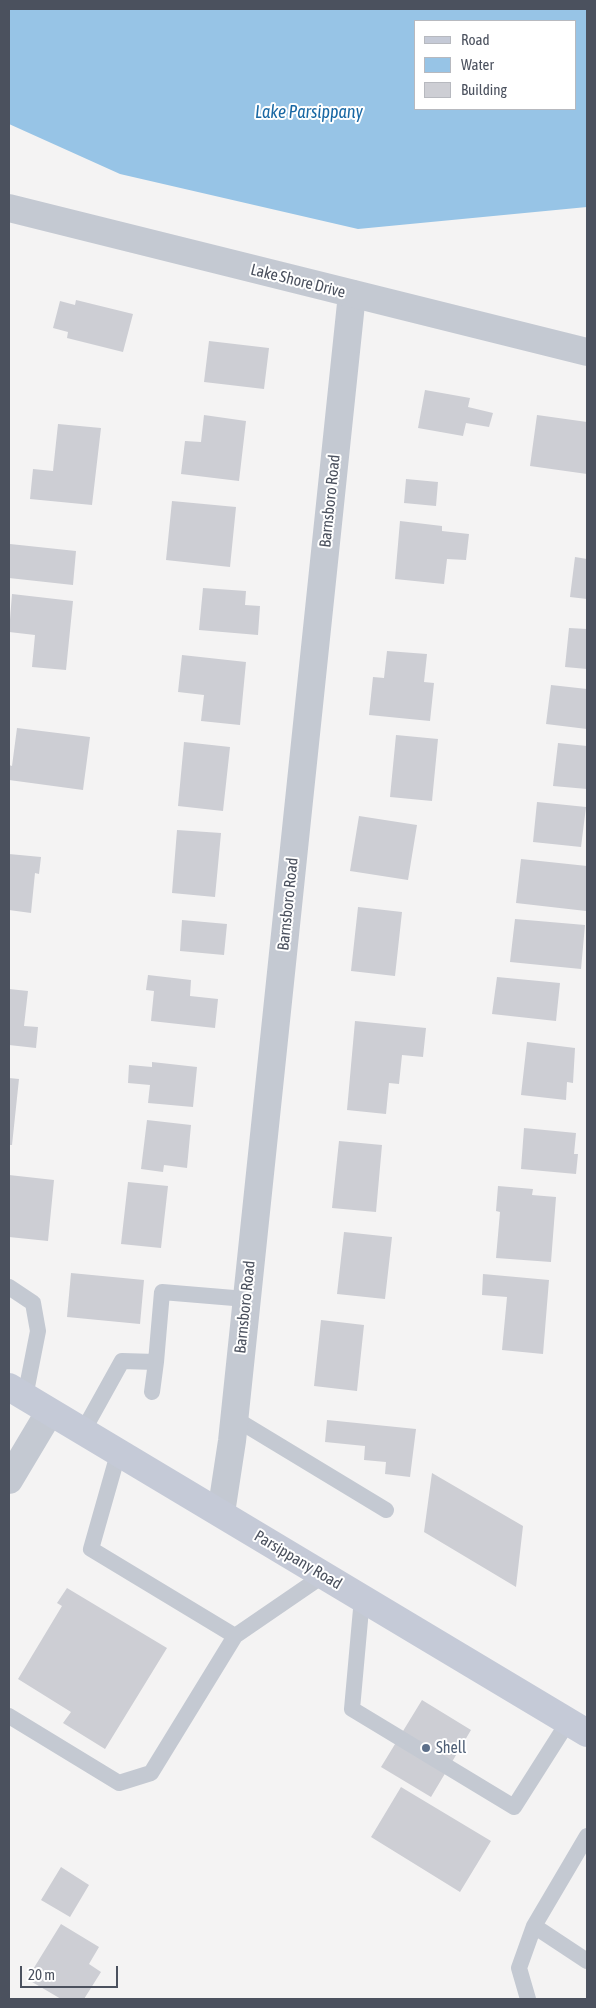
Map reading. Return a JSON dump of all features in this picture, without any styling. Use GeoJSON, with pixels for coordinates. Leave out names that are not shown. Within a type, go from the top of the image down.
{"type":"FeatureCollection","features":[{"type":"Feature","properties":{"kind":"main road","name":"Parsippany Road"},"geometry":{"type":"LineString","coordinates":[[17,1392],[82,1433],[221,1513],[578,1728]]}},
{"type":"Feature","properties":{"kind":"street","name":"Lake Shore Drive"},"geometry":{"type":"LineString","coordinates":[[9,208],[587,352]]}},
{"type":"Feature","properties":{"kind":"street","name":"Barnsboro Road"},"geometry":{"type":"LineString","coordinates":[[221,1513],[234,1418],[352,294]]}},
{"type":"Feature","properties":{"kind":"street"},"geometry":{"type":"LineString","coordinates":[[9,1480],[49,1413]]}},
{"type":"Feature","properties":{"kind":"lane"},"geometry":{"type":"LineString","coordinates":[[9,1287],[33,1303],[38,1332],[17,1392]]}},
{"type":"Feature","properties":{"kind":"lane"},"geometry":{"type":"LineString","coordinates":[[152,1392],[162,1292],[246,1298]]}},
{"type":"Feature","properties":{"kind":"lane"},"geometry":{"type":"LineString","coordinates":[[82,1433],[122,1361],[156,1362]]}},
{"type":"Feature","properties":{"kind":"lane"},"geometry":{"type":"LineString","coordinates":[[234,1418],[386,1510]]}},
{"type":"Feature","properties":{"kind":"lane"},"geometry":{"type":"LineString","coordinates":[[118,1454],[90,1549],[235,1636]]}},
{"type":"Feature","properties":{"kind":"lane"},"geometry":{"type":"LineString","coordinates":[[9,1716],[118,1783],[151,1773],[235,1636],[324,1575]]}},
{"type":"Feature","properties":{"kind":"lane"},"geometry":{"type":"LineString","coordinates":[[362,1598],[352,1709],[514,1807],[578,1728]]}},
{"type":"Feature","properties":{"kind":"lane"},"geometry":{"type":"LineString","coordinates":[[528,1999],[519,1968],[534,1926],[587,1836]]}},
{"type":"Feature","properties":{"kind":"lane"},"geometry":{"type":"LineString","coordinates":[[534,1926],[587,1961]]}},
{"type":"Feature","properties":{"kind":"water","name":"Lake Parsippany"},"geometry":{"type":"Polygon","coordinates":[[[9,9],[587,9],[587,207],[358,229],[120,174],[9,124],[9,9]]]}},
{"type":"Feature","properties":{"kind":"building"},"geometry":{"type":"Polygon","coordinates":[[[76,300],[133,314],[123,352],[67,338],[68,332],[53,328],[60,301],[75,305],[76,300]]]}},
{"type":"Feature","properties":{"kind":"building"},"geometry":{"type":"Polygon","coordinates":[[[209,341],[269,348],[264,389],[204,382],[209,341]]]}},
{"type":"Feature","properties":{"kind":"building"},"geometry":{"type":"Polygon","coordinates":[[[425,390],[470,398],[468,407],[493,413],[489,427],[466,423],[463,436],[418,428],[425,390]]]}},
{"type":"Feature","properties":{"kind":"building"},"geometry":{"type":"Polygon","coordinates":[[[204,415],[246,421],[239,481],[181,474],[185,441],[201,442],[204,415]]]}},
{"type":"Feature","properties":{"kind":"building"},"geometry":{"type":"Polygon","coordinates":[[[537,415],[587,422],[587,474],[530,466],[537,415]]]}},
{"type":"Feature","properties":{"kind":"building"},"geometry":{"type":"Polygon","coordinates":[[[58,424],[101,428],[92,505],[30,499],[33,469],[53,471],[58,424]]]}},
{"type":"Feature","properties":{"kind":"building"},"geometry":{"type":"Polygon","coordinates":[[[406,479],[438,482],[436,506],[404,503],[406,479]]]}},
{"type":"Feature","properties":{"kind":"building"},"geometry":{"type":"Polygon","coordinates":[[[172,501],[236,507],[230,567],[166,560],[172,501]]]}},
{"type":"Feature","properties":{"kind":"building"},"geometry":{"type":"Polygon","coordinates":[[[400,521],[442,526],[442,531],[469,534],[466,560],[447,559],[444,584],[395,579],[400,521]]]}},
{"type":"Feature","properties":{"kind":"building"},"geometry":{"type":"Polygon","coordinates":[[[10,544],[76,551],[73,585],[9,578],[10,544]]]}},
{"type":"Feature","properties":{"kind":"building"},"geometry":{"type":"Polygon","coordinates":[[[575,557],[587,559],[587,599],[570,597],[575,557]]]}},
{"type":"Feature","properties":{"kind":"building"},"geometry":{"type":"Polygon","coordinates":[[[203,588],[246,591],[245,605],[260,606],[258,635],[199,630],[203,588]]]}},
{"type":"Feature","properties":{"kind":"building"},"geometry":{"type":"Polygon","coordinates":[[[12,594],[73,601],[66,670],[32,667],[35,635],[9,632],[12,594]]]}},
{"type":"Feature","properties":{"kind":"building"},"geometry":{"type":"Polygon","coordinates":[[[569,628],[587,629],[587,669],[565,667],[569,628]]]}},
{"type":"Feature","properties":{"kind":"building"},"geometry":{"type":"Polygon","coordinates":[[[387,651],[427,654],[424,682],[434,683],[430,721],[369,715],[373,677],[384,678],[387,651]]]}},
{"type":"Feature","properties":{"kind":"building"},"geometry":{"type":"Polygon","coordinates":[[[182,655],[246,662],[240,725],[201,721],[204,695],[178,692],[182,655]]]}},
{"type":"Feature","properties":{"kind":"building"},"geometry":{"type":"Polygon","coordinates":[[[551,685],[587,689],[587,729],[546,724],[551,685]]]}},
{"type":"Feature","properties":{"kind":"building"},"geometry":{"type":"Polygon","coordinates":[[[17,728],[90,737],[83,790],[9,780],[9,765],[12,766],[17,728]]]}},
{"type":"Feature","properties":{"kind":"building"},"geometry":{"type":"Polygon","coordinates":[[[396,735],[438,739],[432,801],[390,797],[396,735]]]}},
{"type":"Feature","properties":{"kind":"building"},"geometry":{"type":"Polygon","coordinates":[[[184,742],[230,747],[223,811],[178,806],[184,742]]]}},
{"type":"Feature","properties":{"kind":"building"},"geometry":{"type":"Polygon","coordinates":[[[558,743],[587,746],[587,789],[553,786],[558,743]]]}},
{"type":"Feature","properties":{"kind":"building"},"geometry":{"type":"Polygon","coordinates":[[[537,802],[586,807],[581,847],[533,842],[537,802]]]}},
{"type":"Feature","properties":{"kind":"building"},"geometry":{"type":"Polygon","coordinates":[[[359,816],[417,825],[408,880],[350,871],[359,816]]]}},
{"type":"Feature","properties":{"kind":"building"},"geometry":{"type":"Polygon","coordinates":[[[177,830],[221,833],[215,897],[172,893],[177,830]]]}},
{"type":"Feature","properties":{"kind":"building"},"geometry":{"type":"Polygon","coordinates":[[[9,854],[41,857],[39,874],[35,873],[31,913],[9,910],[9,854]]]}},
{"type":"Feature","properties":{"kind":"building"},"geometry":{"type":"Polygon","coordinates":[[[521,859],[587,866],[586,911],[516,903],[521,859]]]}},
{"type":"Feature","properties":{"kind":"building"},"geometry":{"type":"Polygon","coordinates":[[[358,907],[402,912],[395,976],[351,971],[358,907]]]}},
{"type":"Feature","properties":{"kind":"building"},"geometry":{"type":"Polygon","coordinates":[[[515,919],[585,925],[581,969],[510,962],[515,919]]]}},
{"type":"Feature","properties":{"kind":"building"},"geometry":{"type":"Polygon","coordinates":[[[182,920],[227,924],[224,955],[180,951],[182,920]]]}},
{"type":"Feature","properties":{"kind":"building"},"geometry":{"type":"Polygon","coordinates":[[[148,975],[191,980],[190,996],[218,999],[215,1028],[151,1021],[154,991],[146,990],[148,975]]]}},
{"type":"Feature","properties":{"kind":"building"},"geometry":{"type":"Polygon","coordinates":[[[497,977],[560,983],[556,1021],[492,1014],[497,977]]]}},
{"type":"Feature","properties":{"kind":"building"},"geometry":{"type":"Polygon","coordinates":[[[9,989],[28,991],[24,1026],[38,1027],[36,1048],[9,1045],[9,989]]]}},
{"type":"Feature","properties":{"kind":"building"},"geometry":{"type":"Polygon","coordinates":[[[355,1021],[426,1028],[423,1057],[402,1055],[399,1084],[389,1083],[386,1114],[347,1110],[355,1021]]]}},
{"type":"Feature","properties":{"kind":"building"},"geometry":{"type":"Polygon","coordinates":[[[527,1042],[575,1048],[573,1083],[567,1082],[566,1100],[521,1095],[527,1042]]]}},
{"type":"Feature","properties":{"kind":"building"},"geometry":{"type":"Polygon","coordinates":[[[152,1062],[197,1067],[193,1107],[148,1103],[150,1085],[128,1083],[129,1065],[152,1067],[152,1062]]]}},
{"type":"Feature","properties":{"kind":"building"},"geometry":{"type":"Polygon","coordinates":[[[9,1078],[19,1079],[12,1145],[9,1145],[9,1078]]]}},
{"type":"Feature","properties":{"kind":"building"},"geometry":{"type":"Polygon","coordinates":[[[147,1120],[191,1125],[187,1168],[164,1165],[163,1172],[141,1169],[147,1120]]]}},
{"type":"Feature","properties":{"kind":"building"},"geometry":{"type":"Polygon","coordinates":[[[524,1128],[576,1133],[574,1154],[578,1154],[576,1174],[521,1169],[524,1128]]]}},
{"type":"Feature","properties":{"kind":"building"},"geometry":{"type":"Polygon","coordinates":[[[339,1141],[382,1145],[376,1212],[332,1208],[339,1141]]]}},
{"type":"Feature","properties":{"kind":"building"},"geometry":{"type":"Polygon","coordinates":[[[9,1175],[54,1180],[48,1241],[9,1237],[9,1175]]]}},
{"type":"Feature","properties":{"kind":"building"},"geometry":{"type":"Polygon","coordinates":[[[128,1182],[168,1186],[161,1248],[121,1244],[128,1182]]]}},
{"type":"Feature","properties":{"kind":"building"},"geometry":{"type":"Polygon","coordinates":[[[498,1186],[533,1189],[532,1195],[556,1197],[551,1262],[496,1258],[500,1212],[496,1211],[498,1186]]]}},
{"type":"Feature","properties":{"kind":"building"},"geometry":{"type":"Polygon","coordinates":[[[344,1232],[392,1237],[385,1299],[337,1294],[344,1232]]]}},
{"type":"Feature","properties":{"kind":"building"},"geometry":{"type":"Polygon","coordinates":[[[71,1273],[144,1280],[140,1324],[67,1317],[71,1273]]]}},
{"type":"Feature","properties":{"kind":"building"},"geometry":{"type":"Polygon","coordinates":[[[483,1274],[549,1280],[543,1354],[502,1350],[507,1297],[482,1295],[483,1274]]]}},
{"type":"Feature","properties":{"kind":"building"},"geometry":{"type":"Polygon","coordinates":[[[321,1320],[364,1325],[357,1391],[314,1386],[321,1320]]]}},
{"type":"Feature","properties":{"kind":"building"},"geometry":{"type":"Polygon","coordinates":[[[327,1420],[416,1429],[410,1477],[385,1474],[386,1462],[364,1460],[365,1446],[325,1442],[327,1420]]]}},
{"type":"Feature","properties":{"kind":"building"},"geometry":{"type":"Polygon","coordinates":[[[432,1473],[523,1526],[516,1587],[424,1532],[432,1473]]]}},
{"type":"Feature","properties":{"kind":"building"},"geometry":{"type":"Polygon","coordinates":[[[67,1588],[167,1648],[105,1749],[63,1723],[71,1712],[18,1679],[62,1606],[57,1603],[67,1588]]]}},
{"type":"Feature","properties":{"kind":"building","name":"Shell"},"geometry":{"type":"Polygon","coordinates":[[[422,1700],[471,1730],[431,1797],[381,1767],[422,1700]]]}},
{"type":"Feature","properties":{"kind":"building"},"geometry":{"type":"Polygon","coordinates":[[[401,1787],[491,1841],[460,1892],[371,1837],[401,1787]]]}},
{"type":"Feature","properties":{"kind":"building"},"geometry":{"type":"Polygon","coordinates":[[[61,1867],[89,1885],[70,1917],[41,1900],[61,1867]]]}},
{"type":"Feature","properties":{"kind":"building"},"geometry":{"type":"Polygon","coordinates":[[[61,1924],[99,1947],[89,1964],[101,1972],[84,1999],[61,1999],[27,1979],[61,1924]]]}},
{"type":"Feature","properties":{"kind":"place","name":"Shell"},"geometry":{"type":"Point","coordinates":[426,1748]}}]}
